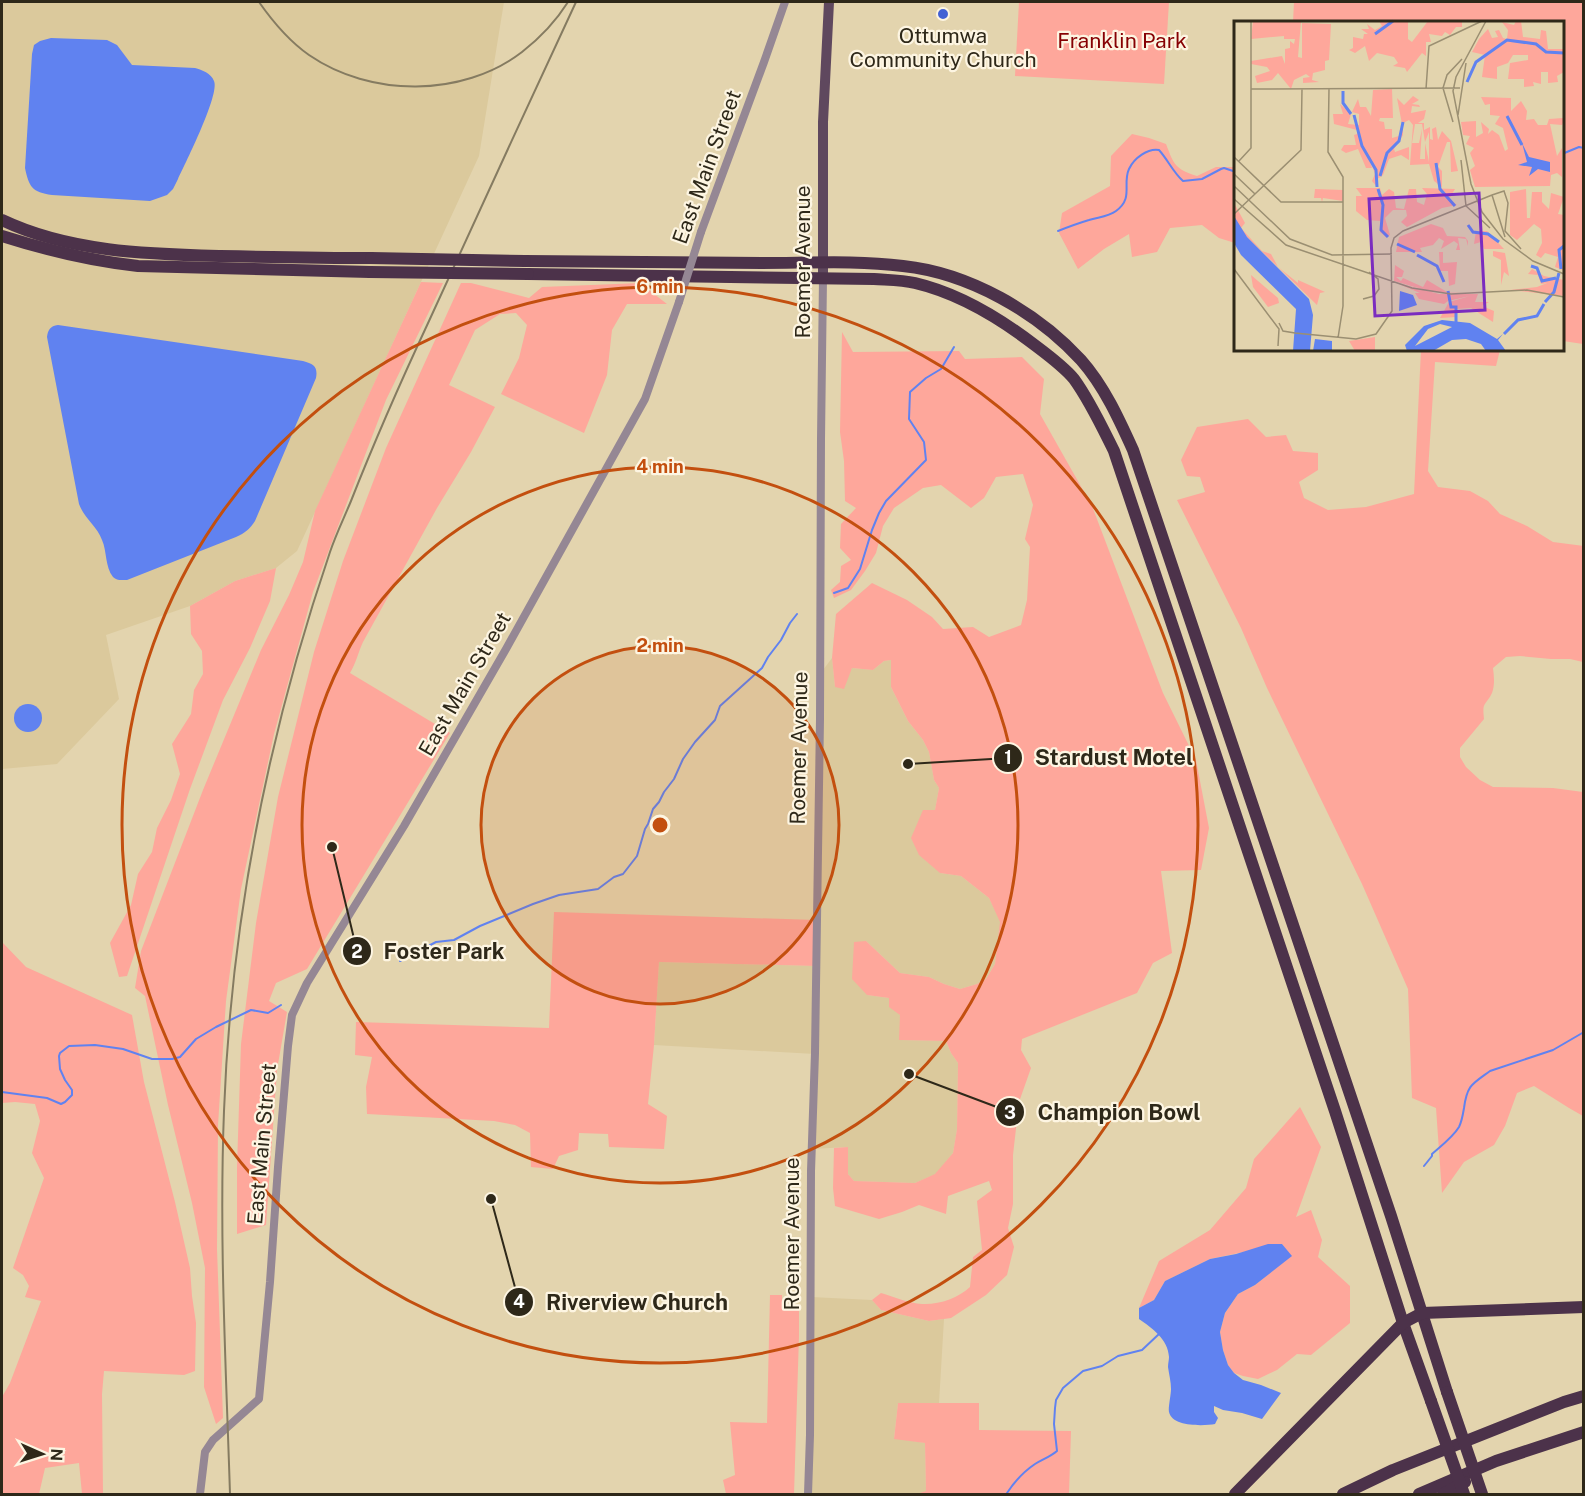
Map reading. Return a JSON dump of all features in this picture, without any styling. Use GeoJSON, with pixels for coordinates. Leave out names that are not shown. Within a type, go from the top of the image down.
{"type":"FeatureCollection","features":[{"type":"Feature","properties":{"kind":"highway"},"geometry":{"type":"LineString","coordinates":[[2,220],[16,227],[55,239],[100,249],[182,255],[525,261],[823,262],[903,266],[928,270],[994,294],[1041,323],[1082,361],[1112,404],[1137,462],[1391,1216],[1482,1494]]}},
{"type":"Feature","properties":{"kind":"highway"},"geometry":{"type":"LineString","coordinates":[[2,236],[48,250],[138,266],[370,272],[874,279],[915,283],[956,297],[986,313],[1013,328],[1044,352],[1072,378],[1098,419],[1114,451],[1328,1089],[1403,1323],[1464,1494]]}},
{"type":"Feature","properties":{"kind":"highway"},"geometry":{"type":"LineString","coordinates":[[1235,1494],[1403,1323],[1422,1313],[1584,1307]]}},
{"type":"Feature","properties":{"kind":"highway"},"geometry":{"type":"LineString","coordinates":[[1343,1494],[1393,1470],[1584,1396]]}},
{"type":"Feature","properties":{"kind":"highway"},"geometry":{"type":"LineString","coordinates":[[1419,1494],[1496,1461],[1584,1432]]}},
{"type":"Feature","properties":{"kind":"highway"},"geometry":{"type":"LineString","coordinates":[[1443,1494],[1496,1461]]}},
{"type":"Feature","properties":{"kind":"main road","name":"Roemer Avenue"},"geometry":{"type":"LineString","coordinates":[[823,278],[823,122],[829,2]]}},
{"type":"Feature","properties":{"kind":"street","name":"East Main Street"},"geometry":{"type":"LineString","coordinates":[[200,1494],[205,1452],[213,1440],[259,1398],[292,1015],[307,983],[404,826],[501,659],[645,399],[701,232],[785,2]]}},
{"type":"Feature","properties":{"kind":"street","name":"Roemer Avenue"},"geometry":{"type":"LineString","coordinates":[[808,1494],[811,1171],[820,719],[820,439],[823,278]]}},
{"type":"Feature","properties":{"kind":"shaded area"},"geometry":{"type":"Polygon","coordinates":[[[2,2],[504,2],[479,156],[297,551],[276,568],[235,581],[190,606],[106,635],[119,699],[57,764],[2,769],[2,2]]]}},
{"type":"Feature","properties":{"kind":"shaded area"},"geometry":{"type":"Polygon","coordinates":[[[832,658],[835,687],[852,668],[873,670],[884,661],[891,660],[891,687],[908,721],[929,752],[934,780],[939,788],[935,810],[940,873],[961,876],[989,898],[1001,922],[995,964],[986,979],[960,989],[929,977],[900,973],[866,941],[867,995],[889,998],[900,1015],[900,1040],[946,1041],[958,1063],[957,1129],[953,1153],[936,1174],[915,1183],[854,1181],[848,1174],[848,1147],[812,1149],[815,1054],[654,1045],[659,962],[816,966],[820,674],[832,658]]]}},
{"type":"Feature","properties":{"kind":"shaded area"},"geometry":{"type":"Polygon","coordinates":[[[811,1297],[872,1300],[881,1310],[929,1321],[944,1319],[939,1403],[898,1403],[894,1438],[925,1443],[926,1492],[917,1494],[808,1494],[811,1297]]]}},
{"type":"Feature","properties":{"kind":"green space","name":"Franklin Park"},"geometry":{"type":"Polygon","coordinates":[[[1019,2],[1169,2],[1164,84],[1015,76],[1019,2]]]}},
{"type":"Feature","properties":{"kind":"green space"},"geometry":{"type":"Polygon","coordinates":[[[1294,2],[1583,2],[1583,344],[1564,341],[1564,21],[1293,21],[1294,2]]]}},
{"type":"Feature","properties":{"kind":"green space"},"geometry":{"type":"Polygon","coordinates":[[[1132,134],[1166,144],[1176,165],[1197,176],[1216,167],[1234,167],[1234,243],[1219,238],[1202,225],[1170,228],[1157,252],[1132,257],[1129,234],[1078,269],[1059,233],[1062,213],[1110,186],[1111,156],[1132,134]]]}},
{"type":"Feature","properties":{"kind":"green space"},"geometry":{"type":"Polygon","coordinates":[[[421,282],[443,283],[386,400],[313,592],[274,734],[241,889],[226,1001],[218,1125],[217,1249],[223,1418],[216,1424],[204,1387],[205,1268],[145,996],[135,988],[141,951],[203,790],[261,650],[303,562],[315,511],[421,282]]]}},
{"type":"Feature","properties":{"kind":"green space"},"geometry":{"type":"Polygon","coordinates":[[[461,283],[471,283],[529,298],[542,287],[640,283],[667,304],[627,304],[612,330],[607,375],[584,433],[501,394],[519,358],[527,325],[516,313],[500,314],[475,330],[449,385],[495,407],[363,642],[350,673],[450,733],[307,969],[276,983],[269,1001],[287,1012],[277,1070],[266,1225],[237,1234],[241,1044],[256,923],[278,797],[314,652],[343,561],[386,448],[461,283]]]}},
{"type":"Feature","properties":{"kind":"green space"},"geometry":{"type":"Polygon","coordinates":[[[842,332],[853,352],[959,351],[965,359],[1022,357],[1044,379],[1040,414],[1092,506],[1163,693],[1196,760],[1209,828],[1201,870],[1161,871],[1172,953],[1153,963],[1137,993],[1022,1039],[1021,1050],[1031,1068],[1019,1102],[1013,1155],[1013,1204],[1008,1228],[1014,1247],[1007,1275],[986,1295],[951,1318],[929,1321],[881,1310],[872,1300],[881,1293],[902,1300],[928,1304],[954,1297],[970,1287],[973,1257],[982,1250],[977,1201],[992,1190],[989,1181],[948,1196],[946,1214],[919,1205],[879,1219],[835,1206],[834,1148],[848,1147],[848,1174],[854,1181],[915,1183],[935,1174],[953,1153],[957,1129],[958,1063],[946,1041],[899,1040],[900,1015],[889,1007],[889,998],[867,995],[852,979],[854,942],[866,941],[900,973],[929,977],[960,989],[986,979],[995,964],[1000,922],[989,898],[961,876],[940,873],[919,855],[911,838],[923,810],[935,810],[939,788],[934,780],[929,752],[908,721],[891,687],[891,660],[884,661],[873,670],[852,668],[844,689],[835,687],[832,658],[836,614],[872,583],[907,600],[932,617],[943,629],[973,627],[989,637],[1021,625],[1027,600],[1030,547],[1025,539],[1033,505],[1023,474],[996,477],[984,498],[971,508],[941,485],[923,488],[894,508],[883,526],[876,553],[865,571],[851,590],[834,598],[831,590],[840,582],[841,566],[851,560],[840,548],[841,524],[856,508],[845,501],[844,461],[840,432],[842,332]]]}},
{"type":"Feature","properties":{"kind":"green space"},"geometry":{"type":"Polygon","coordinates":[[[1421,351],[1500,351],[1496,366],[1435,362],[1428,471],[1438,487],[1470,491],[1488,501],[1500,514],[1527,526],[1553,542],[1584,546],[1583,662],[1570,659],[1506,657],[1493,668],[1494,687],[1484,707],[1484,719],[1460,748],[1460,757],[1466,767],[1480,780],[1493,787],[1553,788],[1583,792],[1583,1116],[1534,1086],[1517,1093],[1505,1126],[1494,1145],[1464,1162],[1442,1193],[1436,1108],[1412,1098],[1408,989],[1362,884],[1267,688],[1241,628],[1177,500],[1205,492],[1200,477],[1187,476],[1181,460],[1197,427],[1248,419],[1266,437],[1286,435],[1293,451],[1318,453],[1318,470],[1299,482],[1304,498],[1328,510],[1366,507],[1414,494],[1421,351]]]}},
{"type":"Feature","properties":{"kind":"green space"},"geometry":{"type":"Polygon","coordinates":[[[276,568],[270,601],[250,648],[223,700],[190,789],[127,976],[119,977],[110,943],[131,905],[138,874],[152,852],[157,828],[171,800],[180,774],[172,744],[191,714],[194,690],[203,674],[202,651],[191,634],[190,606],[235,581],[276,568]]]}},
{"type":"Feature","properties":{"kind":"green space"},"geometry":{"type":"Polygon","coordinates":[[[554,912],[817,920],[816,966],[659,962],[648,1104],[667,1116],[664,1149],[609,1147],[608,1134],[579,1133],[578,1150],[559,1156],[553,1169],[531,1167],[530,1133],[515,1125],[494,1121],[367,1114],[366,1087],[372,1057],[355,1055],[356,1022],[549,1028],[554,912]]]}},
{"type":"Feature","properties":{"kind":"green space"},"geometry":{"type":"Polygon","coordinates":[[[2,942],[26,967],[132,1015],[144,1082],[190,1268],[196,1323],[195,1371],[184,1375],[104,1371],[102,1394],[103,1494],[82,1494],[79,1463],[45,1468],[39,1494],[2,1494],[2,1397],[10,1383],[41,1301],[25,1297],[29,1286],[23,1275],[13,1268],[44,1178],[32,1153],[40,1121],[35,1104],[2,1103],[2,942]]]}},
{"type":"Feature","properties":{"kind":"green space"},"geometry":{"type":"Polygon","coordinates":[[[1300,1107],[1321,1147],[1296,1217],[1311,1210],[1322,1240],[1318,1257],[1350,1286],[1350,1323],[1311,1355],[1297,1354],[1277,1370],[1258,1379],[1234,1373],[1228,1365],[1220,1332],[1225,1313],[1238,1294],[1255,1285],[1291,1256],[1282,1244],[1210,1259],[1165,1281],[1154,1300],[1139,1308],[1159,1261],[1210,1230],[1246,1188],[1254,1159],[1300,1107]]]}},
{"type":"Feature","properties":{"kind":"green space"},"geometry":{"type":"Polygon","coordinates":[[[770,1295],[782,1295],[782,1306],[799,1306],[794,1494],[726,1494],[723,1480],[735,1475],[730,1422],[767,1423],[770,1295]]]}},
{"type":"Feature","properties":{"kind":"green space"},"geometry":{"type":"Polygon","coordinates":[[[898,1403],[979,1403],[979,1430],[1071,1431],[1069,1494],[917,1494],[926,1491],[925,1443],[894,1439],[898,1403]]]}},
{"type":"Feature","properties":{"kind":"water"},"geometry":{"type":"Polygon","coordinates":[[[51,38],[107,40],[117,45],[132,65],[195,68],[206,72],[213,78],[215,88],[207,113],[178,179],[167,195],[150,201],[52,195],[32,188],[25,168],[32,54],[34,45],[51,38]]]}},
{"type":"Feature","properties":{"kind":"water"},"geometry":{"type":"Polygon","coordinates":[[[58,325],[303,361],[314,366],[316,378],[255,521],[249,529],[236,537],[127,580],[118,580],[113,577],[100,535],[79,504],[47,337],[50,329],[58,325]]]}},
{"type":"Feature","properties":{"kind":"water"},"geometry":{"type":"Polygon","coordinates":[[[28,704],[38,708],[42,718],[38,728],[28,732],[18,728],[14,718],[18,708],[28,704]]]}},
{"type":"Feature","properties":{"kind":"water"},"geometry":{"type":"Polygon","coordinates":[[[1268,1244],[1282,1244],[1292,1256],[1255,1285],[1238,1294],[1225,1313],[1220,1332],[1228,1365],[1234,1373],[1243,1380],[1281,1393],[1262,1419],[1214,1406],[1214,1412],[1218,1418],[1215,1424],[1189,1424],[1176,1420],[1169,1412],[1171,1389],[1168,1351],[1162,1339],[1139,1319],[1139,1308],[1154,1300],[1165,1281],[1210,1259],[1268,1244]]]}},
{"type":"Feature","properties":{"kind":"waterway"},"geometry":{"type":"LineString","coordinates":[[1564,153],[1579,147],[1584,148]]}},
{"type":"Feature","properties":{"kind":"waterway"},"geometry":{"type":"LineString","coordinates":[[1058,231],[1116,211],[1125,201],[1127,175],[1131,165],[1150,151],[1159,150],[1183,181],[1202,179],[1224,168],[1234,171]]}},
{"type":"Feature","properties":{"kind":"waterway"},"geometry":{"type":"LineString","coordinates":[[834,593],[848,588],[860,569],[872,530],[886,501],[926,460],[924,442],[909,419],[910,392],[941,369],[954,347]]}},
{"type":"Feature","properties":{"kind":"waterway"},"geometry":{"type":"LineString","coordinates":[[400,961],[436,942],[454,940],[480,926],[533,904],[559,895],[598,889],[614,877],[623,874],[637,856],[653,809],[674,779],[683,759],[715,720],[720,706],[762,668],[797,614]]}},
{"type":"Feature","properties":{"kind":"waterway"},"geometry":{"type":"LineString","coordinates":[[2,1092],[47,1098],[61,1104],[72,1095],[72,1090],[60,1069],[59,1056],[69,1046],[95,1045],[123,1049],[152,1059],[172,1059],[180,1057],[196,1039],[216,1027],[251,1010],[268,1013],[281,1005]]}},
{"type":"Feature","properties":{"kind":"waterway"},"geometry":{"type":"LineString","coordinates":[[1424,1166],[1432,1154],[1459,1127],[1467,1094],[1475,1082],[1490,1071],[1553,1050],[1584,1032]]}},
{"type":"Feature","properties":{"kind":"waterway"},"geometry":{"type":"LineString","coordinates":[[1008,1494],[1027,1470],[1057,1451],[1055,1408],[1056,1400],[1063,1388],[1083,1371],[1102,1366],[1118,1356],[1142,1350],[1159,1334]]}},
{"type":"Feature","properties":{"kind":"railway"},"geometry":{"type":"LineString","coordinates":[[259,2],[295,44],[333,69],[360,79],[387,85],[416,86],[444,84],[472,78],[498,67],[535,41],[568,2]]}},
{"type":"Feature","properties":{"kind":"railway"},"geometry":{"type":"LineString","coordinates":[[230,1494],[223,1255],[224,1111],[228,1040],[245,898],[272,757],[308,620],[335,539],[408,366],[576,2]]}},
{"type":"Feature","properties":{"kind":"place","name":"Ottumwa Community Church"},"geometry":{"type":"Point","coordinates":[943,14]}},
{"type":"Feature","properties":{"kind":"place","name":"Stardust Motel"},"geometry":{"type":"Point","coordinates":[908,764]}},
{"type":"Feature","properties":{"kind":"place","name":"Foster Park"},"geometry":{"type":"Point","coordinates":[332,847]}},
{"type":"Feature","properties":{"kind":"place","name":"Champion Bowl"},"geometry":{"type":"Point","coordinates":[909,1074]}},
{"type":"Feature","properties":{"kind":"place","name":"Riverview Church"},"geometry":{"type":"Point","coordinates":[491,1199]}}]}
